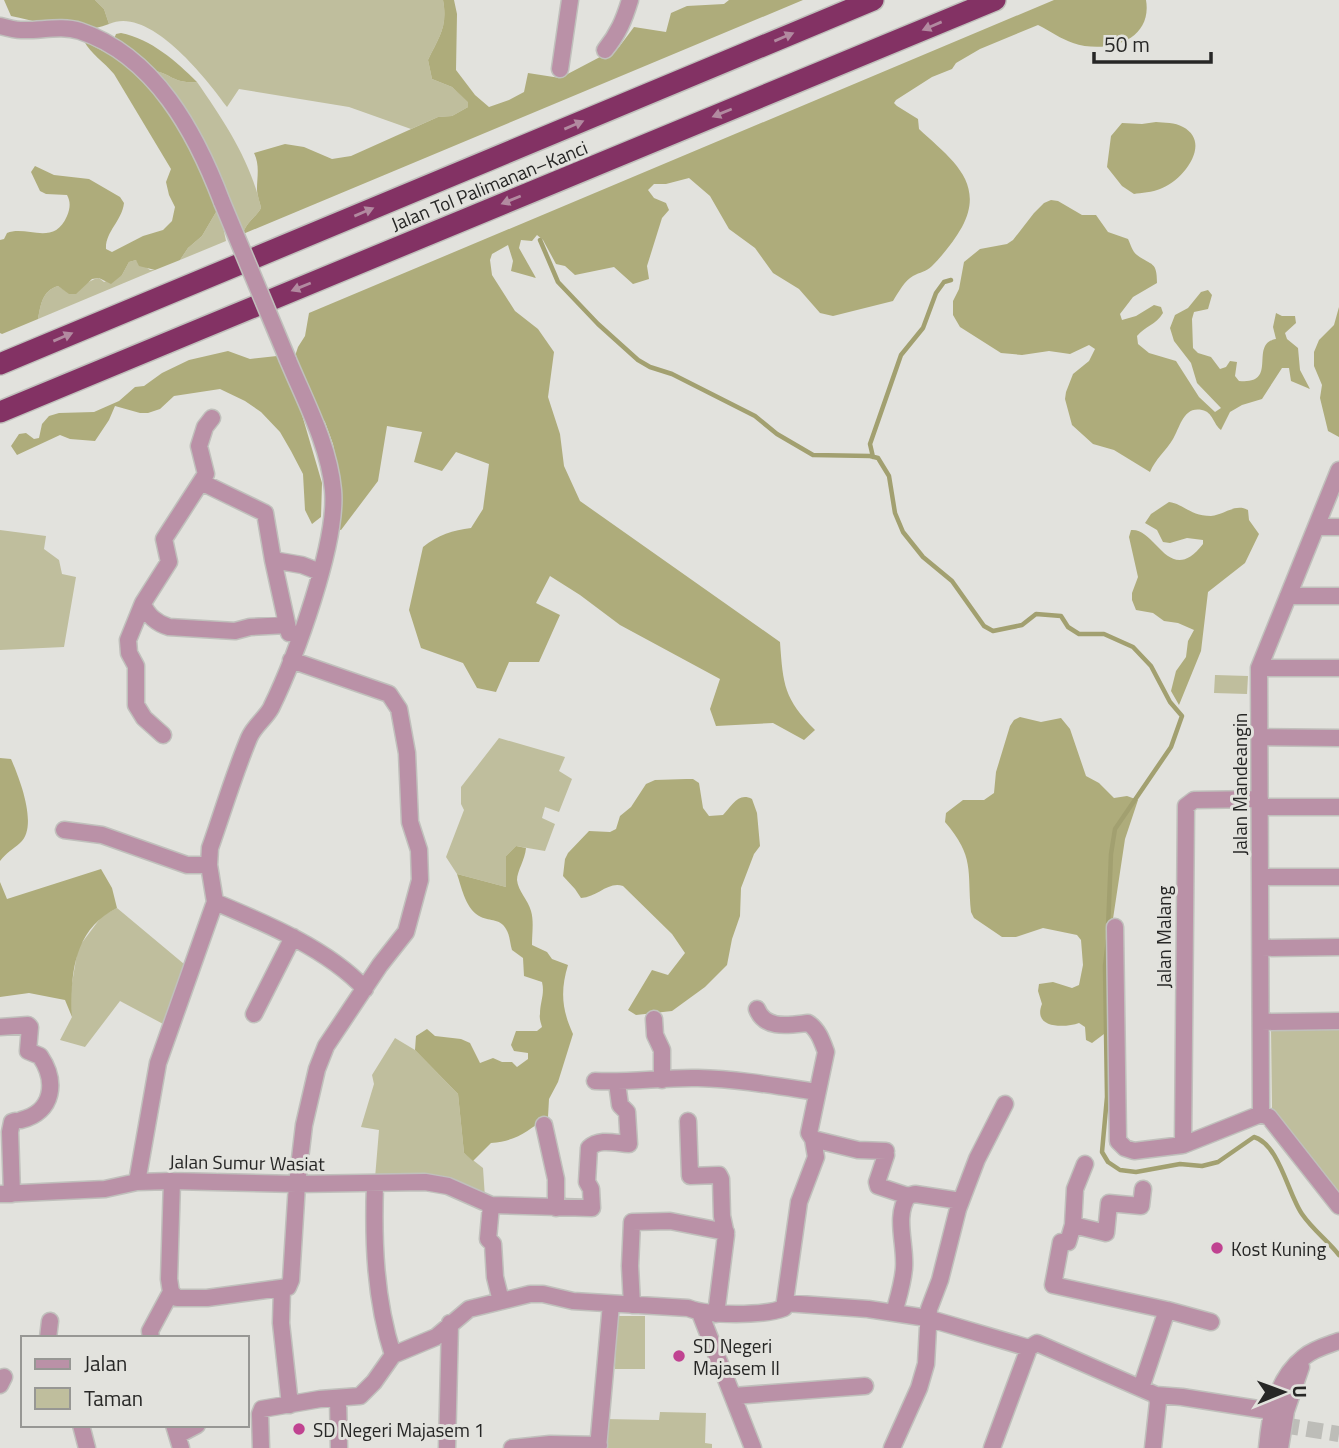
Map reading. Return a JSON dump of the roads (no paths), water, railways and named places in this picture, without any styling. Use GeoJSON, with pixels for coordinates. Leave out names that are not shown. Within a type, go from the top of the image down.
{"type":"FeatureCollection","features":[{"type":"Feature","properties":{"kind":"highway","name":"Jalan Tol Palimanan–Kanci"},"geometry":{"type":"LineString","coordinates":[[0,364],[873,0]]}},
{"type":"Feature","properties":{"kind":"highway","name":"Jalan Tol Palimanan–Kanci"},"geometry":{"type":"LineString","coordinates":[[0,412],[995,0]]}},
{"type":"Feature","properties":{"kind":"street"},"geometry":{"type":"LineString","coordinates":[[560,69],[570,0]]}},
{"type":"Feature","properties":{"kind":"street"},"geometry":{"type":"LineString","coordinates":[[605,50],[624,22],[630,0]]}},
{"type":"Feature","properties":{"kind":"street"},"geometry":{"type":"LineString","coordinates":[[0,26],[20,30],[78,30],[117,51],[146,74],[179,111],[207,163],[288,360],[320,439],[333,487],[333,523],[293,657],[268,713],[251,734],[210,848],[209,865],[215,902],[158,1063],[138,1182]]}},
{"type":"Feature","properties":{"kind":"street"},"geometry":{"type":"LineString","coordinates":[[163,735],[144,718],[136,705],[136,666],[129,653],[128,640],[143,603],[169,562],[164,539],[205,474],[206,467],[199,446],[205,426],[212,418]]}},
{"type":"Feature","properties":{"kind":"street","name":"Jalan Mandeangin"},"geometry":{"type":"LineString","coordinates":[[1261,1114],[1259,668],[1339,470]]}},
{"type":"Feature","properties":{"kind":"street"},"geometry":{"type":"LineString","coordinates":[[201,482],[265,513],[293,657]]}},
{"type":"Feature","properties":{"kind":"street"},"geometry":{"type":"LineString","coordinates":[[1316,527],[1339,527]]}},
{"type":"Feature","properties":{"kind":"street"},"geometry":{"type":"LineString","coordinates":[[273,560],[302,565],[320,572]]}},
{"type":"Feature","properties":{"kind":"street"},"geometry":{"type":"LineString","coordinates":[[1288,596],[1339,596]]}},
{"type":"Feature","properties":{"kind":"street"},"geometry":{"type":"LineString","coordinates":[[143,603],[144,610],[160,624],[169,627],[235,631],[250,627],[287,625]]}},
{"type":"Feature","properties":{"kind":"street"},"geometry":{"type":"LineString","coordinates":[[171,1292],[177,1298],[191,1299],[288,1287],[291,1280],[304,1125],[317,1069],[326,1046],[380,965],[406,932],[420,880],[419,850],[410,822],[407,753],[398,709],[389,694],[293,657]]}},
{"type":"Feature","properties":{"kind":"street"},"geometry":{"type":"LineString","coordinates":[[1259,668],[1339,668]]}},
{"type":"Feature","properties":{"kind":"street"},"geometry":{"type":"LineString","coordinates":[[1260,737],[1339,738]]}},
{"type":"Feature","properties":{"kind":"street","name":"Jalan Malang"},"geometry":{"type":"LineString","coordinates":[[1183,1145],[1186,806],[1194,800],[1260,803]]}},
{"type":"Feature","properties":{"kind":"street"},"geometry":{"type":"LineString","coordinates":[[1260,803],[1339,807]]}},
{"type":"Feature","properties":{"kind":"street"},"geometry":{"type":"LineString","coordinates":[[64,830],[102,835],[187,865],[209,865]]}},
{"type":"Feature","properties":{"kind":"street"},"geometry":{"type":"LineString","coordinates":[[1260,877],[1339,877]]}},
{"type":"Feature","properties":{"kind":"street"},"geometry":{"type":"LineString","coordinates":[[215,902],[293,937],[340,967],[365,989]]}},
{"type":"Feature","properties":{"kind":"street"},"geometry":{"type":"LineString","coordinates":[[1115,928],[1118,1141],[1125,1148],[1134,1151],[1183,1145],[1261,1114],[1269,1116],[1339,1206]]}},
{"type":"Feature","properties":{"kind":"street"},"geometry":{"type":"LineString","coordinates":[[254,1014],[293,937]]}},
{"type":"Feature","properties":{"kind":"street"},"geometry":{"type":"LineString","coordinates":[[1261,948],[1339,947]]}},
{"type":"Feature","properties":{"kind":"street"},"geometry":{"type":"LineString","coordinates":[[254,1408],[360,1396],[374,1382],[393,1354],[436,1337],[469,1309],[501,1301],[543,1294],[573,1301],[688,1308],[708,1314],[780,1310],[786,1303],[799,1202],[816,1157],[813,1139],[809,1133],[826,1052],[819,1033],[807,1023],[771,1024],[760,1017],[757,1009]]}},
{"type":"Feature","properties":{"kind":"street"},"geometry":{"type":"LineString","coordinates":[[654,1019],[662,1050],[663,1080]]}},
{"type":"Feature","properties":{"kind":"street"},"geometry":{"type":"LineString","coordinates":[[1261,1022],[1339,1021]]}},
{"type":"Feature","properties":{"kind":"street"},"geometry":{"type":"LineString","coordinates":[[0,1027],[28,1025],[28,1051],[40,1056],[49,1074],[48,1099],[44,1109],[38,1114],[12,1122],[6,1194]]}},
{"type":"Feature","properties":{"kind":"street"},"geometry":{"type":"LineString","coordinates":[[595,1081],[617,1083],[685,1078],[733,1080],[817,1092]]}},
{"type":"Feature","properties":{"kind":"street"},"geometry":{"type":"LineString","coordinates":[[501,1301],[495,1277],[493,1244],[488,1239],[491,1205],[592,1208],[592,1189],[587,1182],[589,1148],[604,1142],[629,1144],[627,1112],[620,1105],[617,1083]]}},
{"type":"Feature","properties":{"kind":"street"},"geometry":{"type":"LineString","coordinates":[[892,1448],[919,1388],[926,1364],[927,1318],[961,1201],[977,1158],[1003,1110]]}},
{"type":"Feature","properties":{"kind":"street"},"geometry":{"type":"LineString","coordinates":[[688,1121],[690,1176],[719,1175],[726,1233],[708,1314],[733,1396],[753,1448]]}},
{"type":"Feature","properties":{"kind":"street"},"geometry":{"type":"LineString","coordinates":[[544,1125],[556,1179],[556,1208]]}},
{"type":"Feature","properties":{"kind":"street"},"geometry":{"type":"LineString","coordinates":[[813,1139],[858,1150],[886,1153],[878,1186],[908,1196],[915,1194],[961,1201]]}},
{"type":"Feature","properties":{"kind":"street"},"geometry":{"type":"LineString","coordinates":[[1085,1164],[1075,1189],[1073,1225],[1068,1242],[1061,1242],[1053,1285],[1211,1322]]}},
{"type":"Feature","properties":{"kind":"street"},"geometry":{"type":"LineString","coordinates":[[151,1336],[150,1331],[171,1292],[169,1239],[172,1181]]}},
{"type":"Feature","properties":{"kind":"street","name":"Jalan Sumur Wasiat"},"geometry":{"type":"LineString","coordinates":[[6,1194],[105,1189],[138,1182],[172,1181],[297,1184],[425,1182],[448,1186],[491,1205]]}},
{"type":"Feature","properties":{"kind":"street"},"geometry":{"type":"LineString","coordinates":[[375,1184],[375,1257],[386,1332],[393,1354]]}},
{"type":"Feature","properties":{"kind":"street"},"geometry":{"type":"LineString","coordinates":[[1073,1225],[1106,1233],[1109,1203],[1141,1206],[1143,1189]]}},
{"type":"Feature","properties":{"kind":"street"},"geometry":{"type":"LineString","coordinates":[[894,1313],[904,1270],[901,1213],[908,1196]]}},
{"type":"Feature","properties":{"kind":"street"},"geometry":{"type":"LineString","coordinates":[[632,1305],[632,1222],[670,1221],[726,1233]]}},
{"type":"Feature","properties":{"kind":"street"},"geometry":{"type":"LineString","coordinates":[[282,1289],[281,1323],[290,1405]]}},
{"type":"Feature","properties":{"kind":"street"},"geometry":{"type":"LineString","coordinates":[[786,1303],[927,1318],[1029,1348]]}},
{"type":"Feature","properties":{"kind":"street"},"geometry":{"type":"LineString","coordinates":[[512,1448],[550,1444],[598,1446],[611,1304]]}},
{"type":"Feature","properties":{"kind":"street"},"geometry":{"type":"LineString","coordinates":[[1149,1391],[1167,1310]]}},
{"type":"Feature","properties":{"kind":"street"},"geometry":{"type":"LineString","coordinates":[[447,1448],[450,1323]]}},
{"type":"Feature","properties":{"kind":"street"},"geometry":{"type":"LineString","coordinates":[[436,1337],[445,1339],[451,1350]]}},
{"type":"Feature","properties":{"kind":"street"},"geometry":{"type":"LineString","coordinates":[[1267,1448],[1271,1411],[1292,1370],[1306,1355],[1339,1340]]}},
{"type":"Feature","properties":{"kind":"street"},"geometry":{"type":"LineString","coordinates":[[992,1448],[1029,1348],[1037,1343],[1149,1391],[1271,1411]]}},
{"type":"Feature","properties":{"kind":"street"},"geometry":{"type":"LineString","coordinates":[[1280,1448],[1286,1410],[1306,1355]]}},
{"type":"Feature","properties":{"kind":"street"},"geometry":{"type":"LineString","coordinates":[[733,1396],[865,1386]]}},
{"type":"Feature","properties":{"kind":"street"},"geometry":{"type":"LineString","coordinates":[[1149,1391],[1158,1402],[1153,1448]]}},
{"type":"Feature","properties":{"kind":"street"},"geometry":{"type":"LineString","coordinates":[[338,1398],[339,1448]]}},
{"type":"Feature","properties":{"kind":"street"},"geometry":{"type":"LineString","coordinates":[[254,1408],[260,1414],[261,1448]]}},
{"type":"Feature","properties":{"kind":"street"},"geometry":{"type":"LineString","coordinates":[[82,1427],[87,1448]]}},
{"type":"Feature","properties":{"kind":"street"},"geometry":{"type":"LineString","coordinates":[[178,1436],[194,1427]]}},
{"type":"Feature","properties":{"kind":"waterway"},"geometry":{"type":"LineString","coordinates":[[540,240],[558,282],[598,324],[638,360],[755,416],[777,434],[813,455],[878,458],[889,476],[895,513],[903,532],[923,557],[952,581],[984,626],[993,631],[1022,625],[1036,614],[1061,616],[1068,627],[1079,634],[1104,634],[1133,647],[1151,666],[1170,702],[1182,716],[1171,747],[1115,829],[1111,854],[1108,928]]}},
{"type":"Feature","properties":{"kind":"waterway"},"geometry":{"type":"LineString","coordinates":[[873,457],[870,444],[901,355],[923,328],[936,293],[944,282],[951,280]]}},
{"type":"Feature","properties":{"kind":"waterway"},"geometry":{"type":"LineString","coordinates":[[1108,940],[1105,966],[1107,1097],[1102,1152],[1108,1162],[1120,1170],[1136,1172],[1180,1164],[1202,1166],[1218,1162],[1254,1137],[1263,1141],[1270,1149],[1302,1214],[1339,1255]]}},
{"type":"Feature","properties":{"kind":"tunnel"},"geometry":{"type":"LineString","coordinates":[[1283,1425],[1339,1434]]}},
{"type":"Feature","properties":{"kind":"place","name":"Kost Kuning"},"geometry":{"type":"Point","coordinates":[1217,1248]}},
{"type":"Feature","properties":{"kind":"place","name":"SD Negeri Majasem II"},"geometry":{"type":"Point","coordinates":[679,1356]}},
{"type":"Feature","properties":{"kind":"place","name":"SD Negeri Majasem 1"},"geometry":{"type":"Point","coordinates":[299,1429]}}]}
